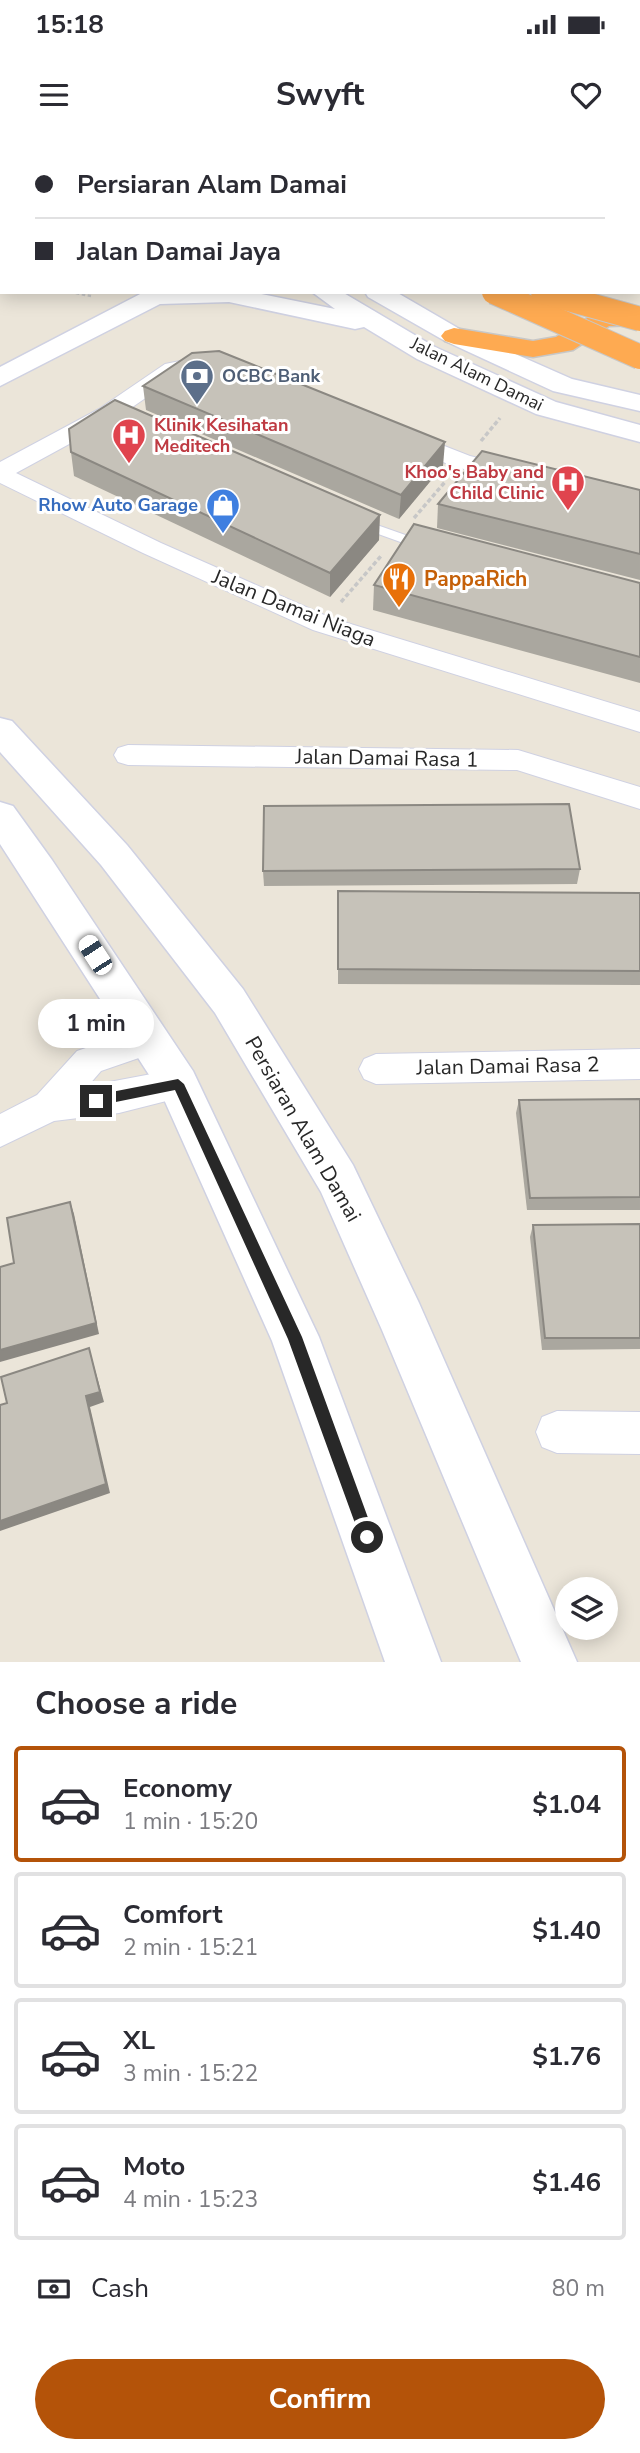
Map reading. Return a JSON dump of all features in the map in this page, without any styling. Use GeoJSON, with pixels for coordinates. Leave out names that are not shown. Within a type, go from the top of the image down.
{"type":"FeatureCollection","features":[{"type":"Feature","properties":{"kind":"highway"},"geometry":{"type":"LineString","coordinates":[[498,294],[640,357]]}},
{"type":"Feature","properties":{"kind":"highway"},"geometry":{"type":"LineString","coordinates":[[550,294],[640,318]]}},
{"type":"Feature","properties":{"kind":"highway"},"geometry":{"type":"LineString","coordinates":[[454,336],[533,349],[564,344],[603,319],[640,318]]}},
{"type":"Feature","properties":{"kind":"street","name":"Jalan Alam Damai"},"geometry":{"type":"LineString","coordinates":[[327,294],[426,353],[546,408],[640,433]]}},
{"type":"Feature","properties":{"kind":"street","name":"Jalan Alam Damai"},"geometry":{"type":"LineString","coordinates":[[380,294],[454,336],[563,385],[640,403]]}},
{"type":"Feature","properties":{"kind":"street"},"geometry":{"type":"LineString","coordinates":[[31,332],[105,295]]}},
{"type":"Feature","properties":{"kind":"street"},"geometry":{"type":"LineString","coordinates":[[0,378],[59,344],[160,295],[229,295],[384,328]]}},
{"type":"Feature","properties":{"kind":"street","name":"Jalan Damai Niaga"},"geometry":{"type":"LineString","coordinates":[[0,473],[113,417],[173,369],[208,366]]}},
{"type":"Feature","properties":{"kind":"street"},"geometry":{"type":"LineString","coordinates":[[386,429],[463,461],[531,477]]}},
{"type":"Feature","properties":{"kind":"street","name":"Jalan Damai Niaga"},"geometry":{"type":"LineString","coordinates":[[0,473],[152,548],[322,624],[640,722]]}},
{"type":"Feature","properties":{"kind":"street","name":"Persiaran Alam Damai"},"geometry":{"type":"LineString","coordinates":[[0,730],[114,855],[229,1001],[337,1179],[402,1319],[550,1662]]}},
{"type":"Feature","properties":{"kind":"street","name":"Jalan Damai Rasa 1"},"geometry":{"type":"LineString","coordinates":[[128,755],[519,760],[640,798]]}},
{"type":"Feature","properties":{"kind":"street"},"geometry":{"type":"LineString","coordinates":[[0,816],[40,870],[178,1084],[295,1337],[412,1662]]}},
{"type":"Feature","properties":{"kind":"street"},"geometry":{"type":"LineString","coordinates":[[49,1107],[89,1061],[150,1040]]}},
{"type":"Feature","properties":{"kind":"street","name":"Jalan Damai Rasa 2"},"geometry":{"type":"LineString","coordinates":[[376,1069],[640,1064]]}},
{"type":"Feature","properties":{"kind":"street"},"geometry":{"type":"LineString","coordinates":[[0,1131],[49,1107],[119,1098],[178,1084]]}},
{"type":"Feature","properties":{"kind":"street"},"geometry":{"type":"LineString","coordinates":[[557,1432],[640,1433]]}},
{"type":"Feature","properties":{"kind":"lane"},"geometry":{"type":"LineString","coordinates":[[346,517],[396,538],[435,548]]}},
{"type":"Feature","properties":{"kind":"path"},"geometry":{"type":"LineString","coordinates":[[463,461],[520,396]]}},
{"type":"Feature","properties":{"kind":"building"},"geometry":{"type":"Polygon","coordinates":[[[219,351],[445,442],[401,495],[143,386],[192,353],[219,351]]]}},
{"type":"Feature","properties":{"kind":"building"},"geometry":{"type":"Polygon","coordinates":[[[115,400],[380,515],[330,573],[71,452],[69,429],[115,400]]]}},
{"type":"Feature","properties":{"kind":"building"},"geometry":{"type":"Polygon","coordinates":[[[482,451],[640,490],[640,554],[438,504],[482,451]]]}},
{"type":"Feature","properties":{"kind":"building"},"geometry":{"type":"Polygon","coordinates":[[[414,524],[640,583],[640,657],[374,585],[414,524]]]}},
{"type":"Feature","properties":{"kind":"building"},"geometry":{"type":"Polygon","coordinates":[[[569,804],[580,869],[263,871],[264,806],[569,804]]]}},
{"type":"Feature","properties":{"kind":"building"},"geometry":{"type":"Polygon","coordinates":[[[338,891],[640,893],[640,971],[338,969],[338,891]]]}},
{"type":"Feature","properties":{"kind":"building"},"geometry":{"type":"Polygon","coordinates":[[[640,1099],[640,1197],[530,1198],[519,1100],[640,1099]]]}},
{"type":"Feature","properties":{"kind":"building"},"geometry":{"type":"Polygon","coordinates":[[[70,1202],[96,1323],[0,1350],[0,1267],[14,1263],[7,1218],[70,1202]]]}},
{"type":"Feature","properties":{"kind":"building"},"geometry":{"type":"Polygon","coordinates":[[[640,1224],[640,1338],[545,1338],[533,1225],[640,1224]]]}},
{"type":"Feature","properties":{"kind":"building"},"geometry":{"type":"Polygon","coordinates":[[[89,1348],[100,1392],[86,1396],[106,1484],[0,1521],[0,1405],[7,1403],[1,1377],[89,1348]]]}},
{"type":"Feature","properties":{"kind":"place","name":"OCBC Bank"},"geometry":{"type":"Point","coordinates":[197,406]}},
{"type":"Feature","properties":{"kind":"place","name":"Klinik Kesihatan Meditech"},"geometry":{"type":"Point","coordinates":[129,465]}},
{"type":"Feature","properties":{"kind":"place","name":"Khoo's Baby and Child Clinic"},"geometry":{"type":"Point","coordinates":[568,512]}},
{"type":"Feature","properties":{"kind":"place","name":"Rhow Auto Garage"},"geometry":{"type":"Point","coordinates":[223,535]}},
{"type":"Feature","properties":{"kind":"place","name":"PappaRich"},"geometry":{"type":"Point","coordinates":[399,609]}},
{"type":"Feature","properties":{"kind":"route"},"geometry":{"type":"LineString","coordinates":[[96,1101],[178,1084],[295,1337],[367,1537]]}}]}
